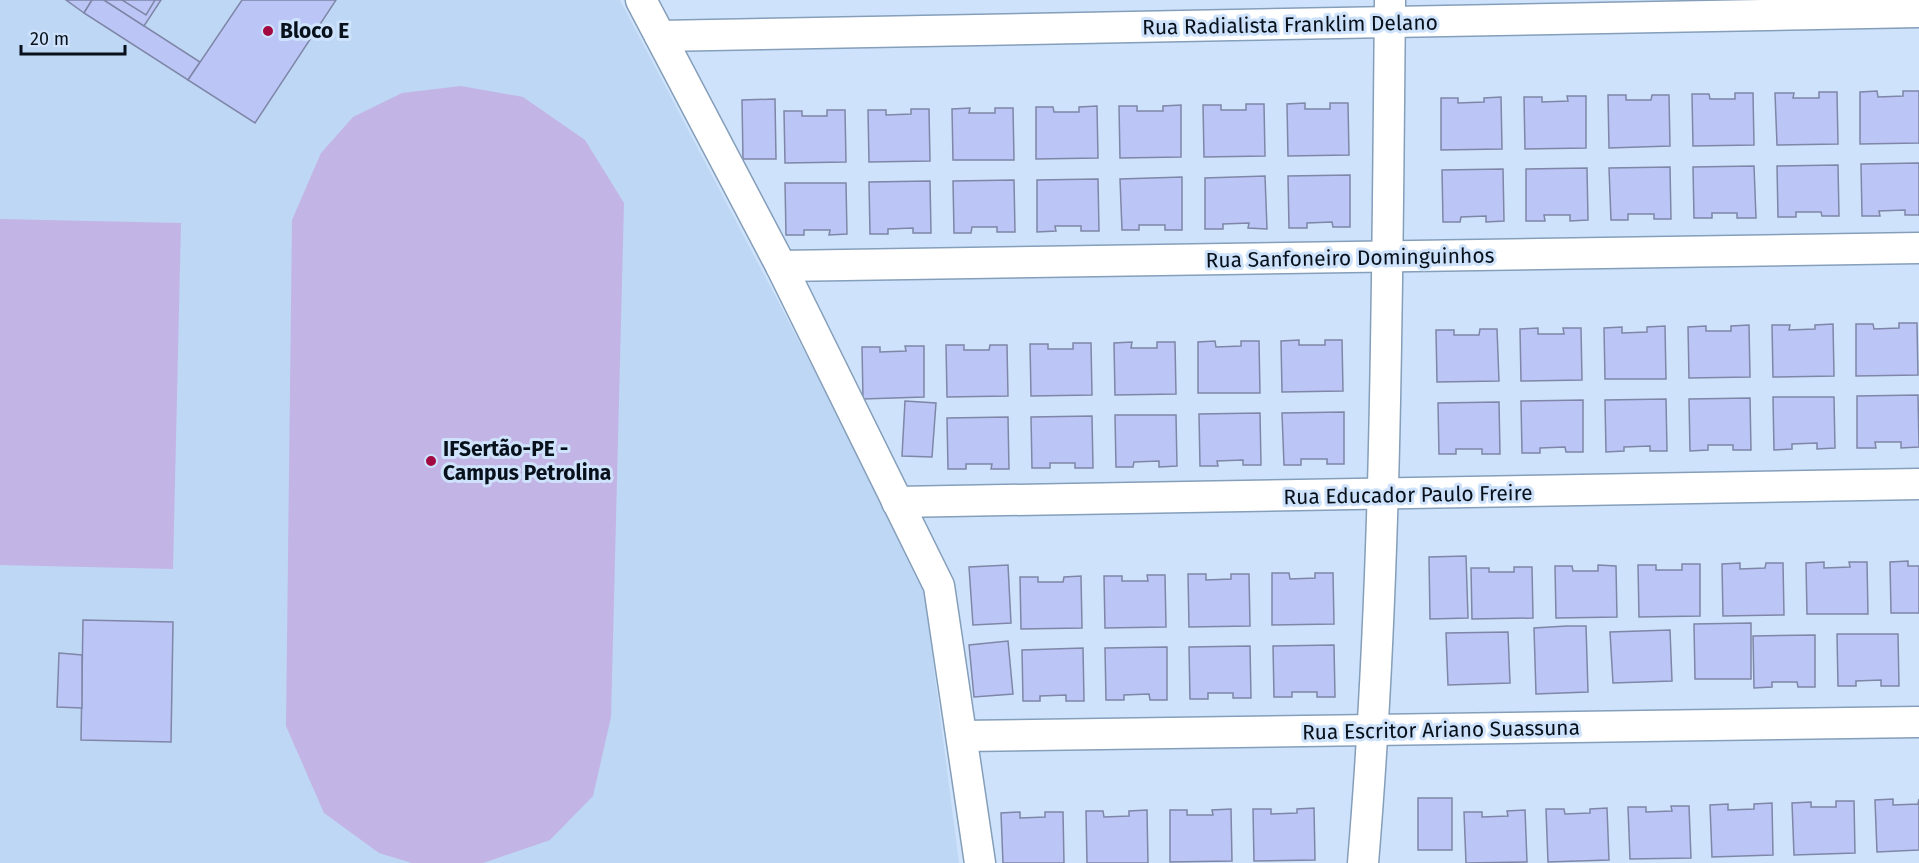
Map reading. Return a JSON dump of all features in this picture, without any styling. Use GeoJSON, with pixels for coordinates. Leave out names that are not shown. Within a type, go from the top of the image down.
{"type":"FeatureCollection","features":[{"type":"Feature","properties":{"kind":"street"},"geometry":{"type":"LineString","coordinates":[[640,0],[781,266],[897,502],[926,555],[939,586],[980,863]]}},
{"type":"Feature","properties":{"kind":"street"},"geometry":{"type":"LineString","coordinates":[[1363,863],[1374,731],[1383,496],[1390,12]]}},
{"type":"Feature","properties":{"kind":"street","name":"Rua Radialista Franklim Delano"},"geometry":{"type":"LineString","coordinates":[[660,36],[1390,12],[1919,12]]}},
{"type":"Feature","properties":{"kind":"street","name":"Rua Sanfoneiro Dominguinhos"},"geometry":{"type":"LineString","coordinates":[[781,266],[1919,248]]}},
{"type":"Feature","properties":{"kind":"street","name":"Rua Educador Paulo Freire"},"geometry":{"type":"LineString","coordinates":[[897,502],[1383,496],[1919,484]]}},
{"type":"Feature","properties":{"kind":"street","name":"Rua Escritor Ariano Suassuna"},"geometry":{"type":"LineString","coordinates":[[962,736],[1919,722]]}},
{"type":"Feature","properties":{"kind":"shaded area","name":"IFSertão-PE - Campus Petrolina"},"geometry":{"type":"Polygon","coordinates":[[[0,0],[620,0],[922,576],[959,863],[0,863],[0,0]]]}},
{"type":"Feature","properties":{"kind":"shaded area"},"geometry":{"type":"Polygon","coordinates":[[[461,86],[523,97],[585,140],[624,203],[611,717],[593,796],[550,840],[483,863],[412,863],[379,853],[324,813],[286,726],[292,220],[321,153],[353,117],[402,93],[461,86]]]}},
{"type":"Feature","properties":{"kind":"shaded area"},"geometry":{"type":"Polygon","coordinates":[[[0,219],[181,223],[173,569],[0,565],[0,219]]]}},
{"type":"Feature","properties":{"kind":"building"},"geometry":{"type":"Polygon","coordinates":[[[66,0],[92,0],[84,13],[66,0]]]}},
{"type":"Feature","properties":{"kind":"building"},"geometry":{"type":"Polygon","coordinates":[[[92,0],[104,0],[200,62],[188,80],[84,13],[92,0]]]}},
{"type":"Feature","properties":{"kind":"building"},"geometry":{"type":"Polygon","coordinates":[[[104,0],[161,0],[144,26],[104,0]]]}},
{"type":"Feature","properties":{"kind":"building"},"geometry":{"type":"Polygon","coordinates":[[[122,0],[155,0],[146,15],[122,0]]]}},
{"type":"Feature","properties":{"kind":"building","name":"Bloco E"},"geometry":{"type":"Polygon","coordinates":[[[242,0],[336,0],[255,123],[188,80],[242,0]]]}},
{"type":"Feature","properties":{"kind":"building"},"geometry":{"type":"Polygon","coordinates":[[[1877,91],[1878,97],[1903,96],[1903,91],[1919,91],[1919,143],[1860,144],[1860,92],[1877,91]]]}},
{"type":"Feature","properties":{"kind":"building"},"geometry":{"type":"Polygon","coordinates":[[[1819,92],[1837,92],[1838,144],[1777,145],[1775,93],[1794,93],[1793,98],[1819,98],[1819,92]]]}},
{"type":"Feature","properties":{"kind":"building"},"geometry":{"type":"Polygon","coordinates":[[[1735,93],[1753,93],[1754,145],[1693,146],[1692,94],[1709,94],[1710,99],[1735,99],[1735,93]]]}},
{"type":"Feature","properties":{"kind":"building"},"geometry":{"type":"Polygon","coordinates":[[[1608,95],[1626,95],[1626,100],[1651,100],[1652,95],[1669,95],[1670,146],[1609,148],[1608,95]]]}},
{"type":"Feature","properties":{"kind":"building"},"geometry":{"type":"Polygon","coordinates":[[[1567,96],[1586,96],[1586,148],[1525,149],[1524,97],[1542,97],[1542,102],[1568,101],[1567,96]]]}},
{"type":"Feature","properties":{"kind":"building"},"geometry":{"type":"Polygon","coordinates":[[[1501,97],[1502,149],[1441,150],[1441,98],[1458,98],[1458,103],[1484,102],[1484,98],[1501,97]]]}},
{"type":"Feature","properties":{"kind":"building"},"geometry":{"type":"Polygon","coordinates":[[[775,99],[776,159],[743,159],[742,100],[775,99]]]}},
{"type":"Feature","properties":{"kind":"building"},"geometry":{"type":"Polygon","coordinates":[[[1305,103],[1305,109],[1330,109],[1330,103],[1348,103],[1349,155],[1288,156],[1287,104],[1305,103]]]}},
{"type":"Feature","properties":{"kind":"building"},"geometry":{"type":"Polygon","coordinates":[[[1246,104],[1264,104],[1265,156],[1204,157],[1203,105],[1221,105],[1221,110],[1246,110],[1246,104]]]}},
{"type":"Feature","properties":{"kind":"building"},"geometry":{"type":"Polygon","coordinates":[[[1181,105],[1181,157],[1120,158],[1119,106],[1137,106],[1137,111],[1163,111],[1163,106],[1181,105]]]}},
{"type":"Feature","properties":{"kind":"building"},"geometry":{"type":"Polygon","coordinates":[[[1097,106],[1098,158],[1036,159],[1036,107],[1053,107],[1054,112],[1079,112],[1079,107],[1097,106]]]}},
{"type":"Feature","properties":{"kind":"building"},"geometry":{"type":"Polygon","coordinates":[[[970,108],[969,113],[995,113],[995,108],[1013,108],[1014,160],[953,160],[952,109],[970,108]]]}},
{"type":"Feature","properties":{"kind":"building"},"geometry":{"type":"Polygon","coordinates":[[[911,109],[929,109],[930,161],[869,162],[868,110],[886,110],[886,115],[911,114],[911,109]]]}},
{"type":"Feature","properties":{"kind":"building"},"geometry":{"type":"Polygon","coordinates":[[[827,110],[845,110],[846,162],[785,163],[784,111],[802,111],[802,116],[827,116],[827,110]]]}},
{"type":"Feature","properties":{"kind":"building"},"geometry":{"type":"Polygon","coordinates":[[[1919,163],[1919,215],[1905,215],[1905,210],[1879,211],[1880,216],[1862,216],[1861,164],[1919,163]]]}},
{"type":"Feature","properties":{"kind":"building"},"geometry":{"type":"Polygon","coordinates":[[[1838,165],[1839,216],[1822,216],[1821,212],[1796,212],[1796,217],[1778,217],[1777,166],[1838,165]]]}},
{"type":"Feature","properties":{"kind":"building"},"geometry":{"type":"Polygon","coordinates":[[[1754,166],[1756,218],[1737,218],[1737,213],[1712,213],[1712,218],[1694,218],[1693,167],[1754,166]]]}},
{"type":"Feature","properties":{"kind":"building"},"geometry":{"type":"Polygon","coordinates":[[[1670,167],[1671,219],[1654,219],[1654,214],[1628,214],[1628,220],[1611,220],[1609,168],[1670,167]]]}},
{"type":"Feature","properties":{"kind":"building"},"geometry":{"type":"Polygon","coordinates":[[[1587,168],[1588,220],[1570,221],[1570,215],[1544,215],[1545,221],[1526,221],[1526,169],[1587,168]]]}},
{"type":"Feature","properties":{"kind":"building"},"geometry":{"type":"Polygon","coordinates":[[[1503,169],[1504,221],[1486,222],[1486,216],[1461,217],[1460,222],[1443,222],[1442,170],[1503,169]]]}},
{"type":"Feature","properties":{"kind":"building"},"geometry":{"type":"Polygon","coordinates":[[[1350,175],[1350,227],[1333,227],[1332,222],[1307,223],[1307,228],[1289,228],[1288,176],[1350,175]]]}},
{"type":"Feature","properties":{"kind":"building"},"geometry":{"type":"Polygon","coordinates":[[[1265,176],[1267,229],[1248,228],[1249,223],[1223,224],[1223,229],[1205,229],[1205,178],[1265,176]]]}},
{"type":"Feature","properties":{"kind":"building"},"geometry":{"type":"Polygon","coordinates":[[[1182,177],[1182,230],[1165,230],[1165,225],[1139,225],[1139,230],[1122,230],[1120,179],[1182,177]]]}},
{"type":"Feature","properties":{"kind":"building"},"geometry":{"type":"Polygon","coordinates":[[[1098,179],[1099,231],[1081,231],[1081,226],[1055,226],[1056,231],[1037,232],[1037,180],[1098,179]]]}},
{"type":"Feature","properties":{"kind":"building"},"geometry":{"type":"Polygon","coordinates":[[[1014,180],[1015,232],[997,232],[997,227],[972,227],[971,233],[954,233],[953,181],[1014,180]]]}},
{"type":"Feature","properties":{"kind":"building"},"geometry":{"type":"Polygon","coordinates":[[[930,181],[931,233],[913,233],[913,228],[888,229],[888,234],[870,234],[869,182],[930,181]]]}},
{"type":"Feature","properties":{"kind":"building"},"geometry":{"type":"Polygon","coordinates":[[[785,183],[846,183],[847,234],[829,235],[830,230],[804,230],[804,235],[786,235],[785,183]]]}},
{"type":"Feature","properties":{"kind":"building"},"geometry":{"type":"Polygon","coordinates":[[[1899,323],[1917,323],[1918,375],[1856,376],[1856,324],[1873,324],[1874,329],[1899,328],[1899,323]]]}},
{"type":"Feature","properties":{"kind":"building"},"geometry":{"type":"Polygon","coordinates":[[[1833,324],[1834,376],[1773,377],[1772,325],[1790,325],[1789,330],[1815,329],[1815,325],[1833,324]]]}},
{"type":"Feature","properties":{"kind":"building"},"geometry":{"type":"Polygon","coordinates":[[[1749,325],[1750,377],[1689,378],[1688,327],[1706,326],[1706,331],[1731,331],[1731,326],[1749,325]]]}},
{"type":"Feature","properties":{"kind":"building"},"geometry":{"type":"Polygon","coordinates":[[[1665,326],[1666,379],[1605,379],[1604,328],[1622,327],[1622,333],[1647,332],[1647,327],[1665,326]]]}},
{"type":"Feature","properties":{"kind":"building"},"geometry":{"type":"Polygon","coordinates":[[[1538,328],[1538,334],[1564,334],[1563,328],[1581,328],[1582,380],[1521,381],[1520,329],[1538,328]]]}},
{"type":"Feature","properties":{"kind":"building"},"geometry":{"type":"Polygon","coordinates":[[[1480,329],[1497,329],[1499,381],[1437,382],[1436,330],[1454,330],[1454,335],[1479,335],[1480,329]]]}},
{"type":"Feature","properties":{"kind":"building"},"geometry":{"type":"Polygon","coordinates":[[[1299,340],[1299,345],[1325,345],[1325,340],[1342,340],[1343,391],[1282,392],[1281,341],[1299,340]]]}},
{"type":"Feature","properties":{"kind":"building"},"geometry":{"type":"Polygon","coordinates":[[[1215,341],[1216,347],[1241,346],[1241,341],[1259,341],[1260,393],[1198,393],[1198,342],[1215,341]]]}},
{"type":"Feature","properties":{"kind":"building"},"geometry":{"type":"Polygon","coordinates":[[[1132,342],[1131,348],[1157,348],[1157,342],[1175,342],[1176,394],[1115,395],[1114,343],[1132,342]]]}},
{"type":"Feature","properties":{"kind":"building"},"geometry":{"type":"Polygon","coordinates":[[[1073,343],[1091,343],[1092,395],[1031,396],[1030,344],[1048,344],[1048,349],[1073,349],[1073,343]]]}},
{"type":"Feature","properties":{"kind":"building"},"geometry":{"type":"Polygon","coordinates":[[[946,345],[964,345],[964,350],[989,350],[990,345],[1007,345],[1008,396],[947,397],[946,345]]]}},
{"type":"Feature","properties":{"kind":"building"},"geometry":{"type":"Polygon","coordinates":[[[905,346],[924,346],[924,397],[863,399],[862,347],[880,347],[880,352],[906,351],[905,346]]]}},
{"type":"Feature","properties":{"kind":"building"},"geometry":{"type":"Polygon","coordinates":[[[1918,395],[1919,447],[1901,448],[1901,442],[1875,442],[1876,448],[1857,448],[1857,396],[1918,395]]]}},
{"type":"Feature","properties":{"kind":"building"},"geometry":{"type":"Polygon","coordinates":[[[1773,397],[1834,397],[1835,448],[1817,449],[1817,443],[1792,444],[1792,449],[1774,450],[1773,397]]]}},
{"type":"Feature","properties":{"kind":"building"},"geometry":{"type":"Polygon","coordinates":[[[1750,398],[1751,450],[1733,450],[1733,445],[1708,445],[1708,450],[1690,451],[1689,399],[1750,398]]]}},
{"type":"Feature","properties":{"kind":"building"},"geometry":{"type":"Polygon","coordinates":[[[1666,399],[1667,451],[1650,451],[1650,446],[1624,447],[1624,451],[1606,452],[1605,400],[1666,399]]]}},
{"type":"Feature","properties":{"kind":"building"},"geometry":{"type":"Polygon","coordinates":[[[1583,400],[1583,452],[1566,452],[1565,447],[1540,448],[1540,453],[1522,453],[1521,401],[1583,400]]]}},
{"type":"Feature","properties":{"kind":"building"},"geometry":{"type":"Polygon","coordinates":[[[905,401],[936,403],[932,457],[902,456],[905,401]]]}},
{"type":"Feature","properties":{"kind":"building"},"geometry":{"type":"Polygon","coordinates":[[[1499,402],[1500,454],[1482,454],[1482,449],[1456,449],[1456,454],[1439,454],[1438,403],[1499,402]]]}},
{"type":"Feature","properties":{"kind":"building"},"geometry":{"type":"Polygon","coordinates":[[[1344,412],[1344,464],[1327,464],[1327,459],[1301,459],[1301,465],[1284,465],[1282,413],[1344,412]]]}},
{"type":"Feature","properties":{"kind":"building"},"geometry":{"type":"Polygon","coordinates":[[[1260,413],[1261,465],[1243,465],[1243,460],[1217,461],[1218,466],[1200,466],[1199,414],[1260,413]]]}},
{"type":"Feature","properties":{"kind":"building"},"geometry":{"type":"Polygon","coordinates":[[[1115,415],[1176,415],[1177,466],[1159,467],[1159,461],[1134,462],[1133,467],[1116,467],[1115,415]]]}},
{"type":"Feature","properties":{"kind":"building"},"geometry":{"type":"Polygon","coordinates":[[[1092,416],[1093,468],[1075,468],[1075,463],[1050,463],[1050,468],[1032,468],[1031,417],[1092,416]]]}},
{"type":"Feature","properties":{"kind":"building"},"geometry":{"type":"Polygon","coordinates":[[[1008,417],[1009,469],[991,469],[992,464],[966,464],[966,469],[948,469],[947,418],[1008,417]]]}},
{"type":"Feature","properties":{"kind":"building"},"geometry":{"type":"Polygon","coordinates":[[[1466,556],[1468,618],[1430,619],[1429,557],[1466,556]]]}},
{"type":"Feature","properties":{"kind":"building"},"geometry":{"type":"Polygon","coordinates":[[[1908,561],[1908,566],[1919,566],[1919,613],[1891,613],[1890,562],[1908,561]]]}},
{"type":"Feature","properties":{"kind":"building"},"geometry":{"type":"Polygon","coordinates":[[[1824,562],[1824,568],[1850,567],[1849,562],[1867,562],[1868,614],[1807,614],[1806,563],[1824,562]]]}},
{"type":"Feature","properties":{"kind":"building"},"geometry":{"type":"Polygon","coordinates":[[[1740,563],[1740,569],[1765,568],[1766,563],[1783,563],[1784,615],[1723,616],[1722,564],[1740,563]]]}},
{"type":"Feature","properties":{"kind":"building"},"geometry":{"type":"Polygon","coordinates":[[[1682,564],[1700,564],[1700,616],[1639,617],[1638,565],[1656,565],[1656,570],[1682,570],[1682,564]]]}},
{"type":"Feature","properties":{"kind":"building"},"geometry":{"type":"Polygon","coordinates":[[[1008,565],[1011,623],[973,625],[969,567],[1008,565]]]}},
{"type":"Feature","properties":{"kind":"building"},"geometry":{"type":"Polygon","coordinates":[[[1598,565],[1616,566],[1617,617],[1556,618],[1555,566],[1572,566],[1573,571],[1598,571],[1598,565]]]}},
{"type":"Feature","properties":{"kind":"building"},"geometry":{"type":"Polygon","coordinates":[[[1514,567],[1532,567],[1533,618],[1472,619],[1471,568],[1489,568],[1489,572],[1514,572],[1514,567]]]}},
{"type":"Feature","properties":{"kind":"building"},"geometry":{"type":"Polygon","coordinates":[[[1272,573],[1289,573],[1290,579],[1315,578],[1315,573],[1333,573],[1334,624],[1272,625],[1272,573]]]}},
{"type":"Feature","properties":{"kind":"building"},"geometry":{"type":"Polygon","coordinates":[[[1188,574],[1206,574],[1206,580],[1231,579],[1231,574],[1249,574],[1250,626],[1189,627],[1188,574]]]}},
{"type":"Feature","properties":{"kind":"building"},"geometry":{"type":"Polygon","coordinates":[[[1147,575],[1165,575],[1166,627],[1105,628],[1104,576],[1122,576],[1122,581],[1148,581],[1147,575]]]}},
{"type":"Feature","properties":{"kind":"building"},"geometry":{"type":"Polygon","coordinates":[[[1081,576],[1082,628],[1021,629],[1020,577],[1038,577],[1038,582],[1063,582],[1064,577],[1081,576]]]}},
{"type":"Feature","properties":{"kind":"building"},"geometry":{"type":"Polygon","coordinates":[[[83,620],[173,622],[171,742],[81,740],[83,620]]]}},
{"type":"Feature","properties":{"kind":"building"},"geometry":{"type":"Polygon","coordinates":[[[1751,623],[1751,679],[1695,679],[1694,624],[1751,623]]]}},
{"type":"Feature","properties":{"kind":"building"},"geometry":{"type":"Polygon","coordinates":[[[1586,626],[1588,692],[1536,694],[1534,628],[1586,626]]]}},
{"type":"Feature","properties":{"kind":"building"},"geometry":{"type":"Polygon","coordinates":[[[1670,630],[1672,681],[1613,683],[1610,632],[1670,630]]]}},
{"type":"Feature","properties":{"kind":"building"},"geometry":{"type":"Polygon","coordinates":[[[1508,632],[1510,683],[1448,685],[1446,633],[1508,632]]]}},
{"type":"Feature","properties":{"kind":"building"},"geometry":{"type":"Polygon","coordinates":[[[1837,634],[1898,634],[1899,686],[1881,686],[1881,680],[1856,681],[1856,686],[1838,686],[1837,634]]]}},
{"type":"Feature","properties":{"kind":"building"},"geometry":{"type":"Polygon","coordinates":[[[1815,635],[1815,687],[1798,687],[1797,682],[1772,682],[1772,687],[1754,688],[1753,636],[1815,635]]]}},
{"type":"Feature","properties":{"kind":"building"},"geometry":{"type":"Polygon","coordinates":[[[1008,641],[1013,694],[974,697],[969,645],[1008,641]]]}},
{"type":"Feature","properties":{"kind":"building"},"geometry":{"type":"Polygon","coordinates":[[[1334,645],[1335,697],[1317,697],[1317,692],[1292,692],[1292,697],[1274,697],[1273,646],[1334,645]]]}},
{"type":"Feature","properties":{"kind":"building"},"geometry":{"type":"Polygon","coordinates":[[[1250,646],[1251,698],[1233,698],[1233,693],[1208,693],[1208,699],[1190,699],[1189,647],[1250,646]]]}},
{"type":"Feature","properties":{"kind":"building"},"geometry":{"type":"Polygon","coordinates":[[[1167,647],[1167,700],[1150,700],[1149,694],[1124,695],[1124,700],[1106,700],[1105,648],[1167,647]]]}},
{"type":"Feature","properties":{"kind":"building"},"geometry":{"type":"Polygon","coordinates":[[[1083,648],[1084,701],[1066,701],[1066,695],[1040,696],[1040,701],[1023,701],[1022,650],[1083,648]]]}},
{"type":"Feature","properties":{"kind":"building"},"geometry":{"type":"Polygon","coordinates":[[[59,653],[82,655],[82,708],[57,707],[59,653]]]}},
{"type":"Feature","properties":{"kind":"building"},"geometry":{"type":"Polygon","coordinates":[[[1418,798],[1452,798],[1452,850],[1418,850],[1418,798]]]}},
{"type":"Feature","properties":{"kind":"building"},"geometry":{"type":"Polygon","coordinates":[[[1893,799],[1893,805],[1918,804],[1919,799],[1919,850],[1877,852],[1875,800],[1893,799]]]}},
{"type":"Feature","properties":{"kind":"building"},"geometry":{"type":"Polygon","coordinates":[[[1836,801],[1854,801],[1855,853],[1794,855],[1792,803],[1811,802],[1811,807],[1836,807],[1836,801]]]}},
{"type":"Feature","properties":{"kind":"building"},"geometry":{"type":"Polygon","coordinates":[[[1772,803],[1773,855],[1712,857],[1710,805],[1728,804],[1728,810],[1754,809],[1754,804],[1772,803]]]}},
{"type":"Feature","properties":{"kind":"building"},"geometry":{"type":"Polygon","coordinates":[[[1671,806],[1689,806],[1691,858],[1630,859],[1628,807],[1646,807],[1646,812],[1672,811],[1671,806]]]}},
{"type":"Feature","properties":{"kind":"building"},"geometry":{"type":"Polygon","coordinates":[[[1314,808],[1315,860],[1254,861],[1253,809],[1271,809],[1271,814],[1297,813],[1297,809],[1314,808]]]}},
{"type":"Feature","properties":{"kind":"building"},"geometry":{"type":"Polygon","coordinates":[[[1607,808],[1609,860],[1548,862],[1546,809],[1564,809],[1565,814],[1590,813],[1590,809],[1607,808]]]}},
{"type":"Feature","properties":{"kind":"building"},"geometry":{"type":"Polygon","coordinates":[[[1231,809],[1232,861],[1170,862],[1170,810],[1187,810],[1187,815],[1213,815],[1212,810],[1231,809]]]}},
{"type":"Feature","properties":{"kind":"building"},"geometry":{"type":"Polygon","coordinates":[[[1147,810],[1148,863],[1087,863],[1086,811],[1103,811],[1104,817],[1129,816],[1129,811],[1147,810]]]}},
{"type":"Feature","properties":{"kind":"building"},"geometry":{"type":"Polygon","coordinates":[[[1525,810],[1527,862],[1466,863],[1464,812],[1482,812],[1482,817],[1508,816],[1507,811],[1525,810]]]}},
{"type":"Feature","properties":{"kind":"building"},"geometry":{"type":"Polygon","coordinates":[[[1020,812],[1020,818],[1045,817],[1045,812],[1063,812],[1064,863],[1003,863],[1001,813],[1020,812]]]}},
{"type":"Feature","properties":{"kind":"place","name":"Bloco E"},"geometry":{"type":"Point","coordinates":[268,31]}},
{"type":"Feature","properties":{"kind":"place","name":"IFSertão-PE - Campus Petrolina"},"geometry":{"type":"Point","coordinates":[431,461]}}]}
